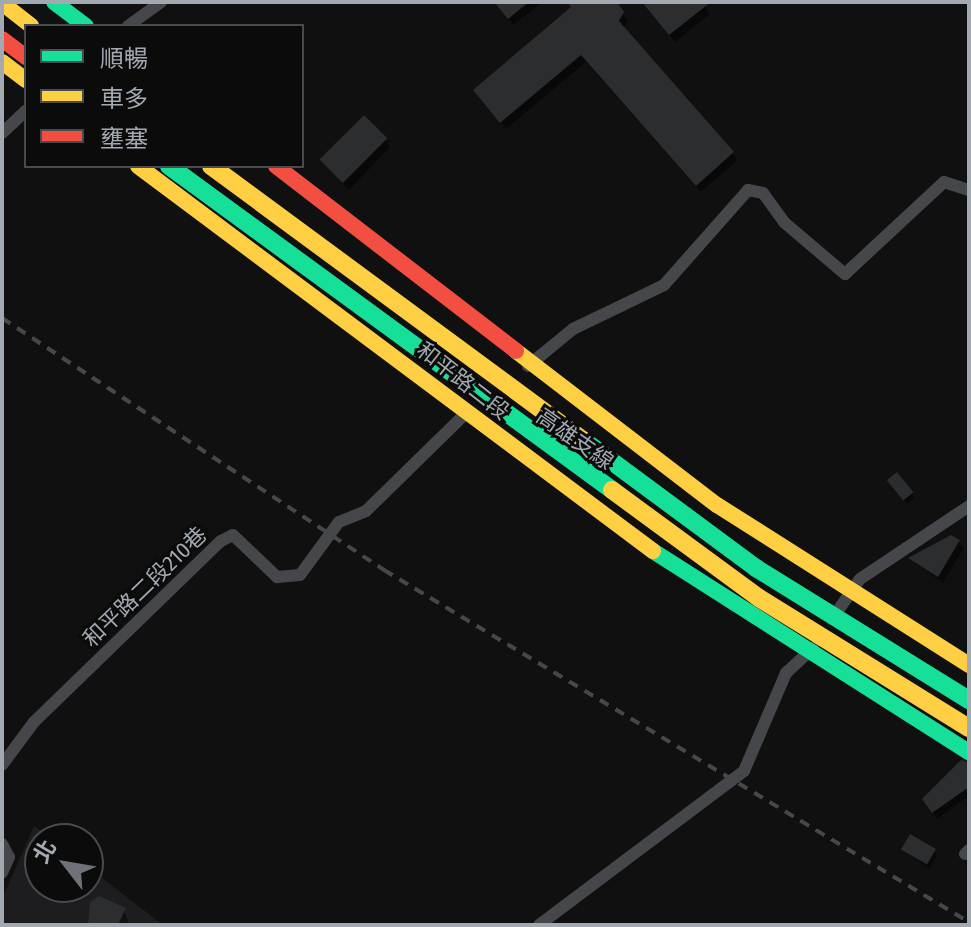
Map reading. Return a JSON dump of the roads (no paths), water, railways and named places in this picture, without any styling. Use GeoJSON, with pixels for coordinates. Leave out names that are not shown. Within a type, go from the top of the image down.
{"type":"FeatureCollection","features":[{"type":"Feature","properties":{"kind":"main road"},"geometry":{"type":"LineString","coordinates":[[54,2],[83,24]]}},
{"type":"Feature","properties":{"kind":"main road"},"geometry":{"type":"LineString","coordinates":[[2,3],[28,24]]}},
{"type":"Feature","properties":{"kind":"main road"},"geometry":{"type":"LineString","coordinates":[[2,39],[24,56]]}},
{"type":"Feature","properties":{"kind":"main road"},"geometry":{"type":"LineString","coordinates":[[2,62],[24,78]]}},
{"type":"Feature","properties":{"kind":"main road","name":"和平路二段"},"geometry":{"type":"LineString","coordinates":[[141,168],[465,414],[726,602],[969,752]]}},
{"type":"Feature","properties":{"kind":"main road","name":"高雄支線"},"geometry":{"type":"LineString","coordinates":[[172,168],[759,598],[969,728]]}},
{"type":"Feature","properties":{"kind":"main road","name":"高雄支線"},"geometry":{"type":"LineString","coordinates":[[214,168],[756,568],[969,700]]}},
{"type":"Feature","properties":{"kind":"main road"},"geometry":{"type":"LineString","coordinates":[[279,168],[528,366],[850,593],[969,665]]}},
{"type":"Feature","properties":{"kind":"street"},"geometry":{"type":"LineString","coordinates":[[131,24],[161,2]]}},
{"type":"Feature","properties":{"kind":"street"},"geometry":{"type":"LineString","coordinates":[[2,133],[24,113]]}},
{"type":"Feature","properties":{"kind":"street"},"geometry":{"type":"LineString","coordinates":[[528,366],[573,329],[664,285],[748,190],[763,193],[785,223],[845,274],[944,182],[969,190]]}},
{"type":"Feature","properties":{"kind":"street","name":"和平路二段210巷"},"geometry":{"type":"LineString","coordinates":[[2,765],[34,722],[221,541],[233,535],[277,577],[300,575],[339,522],[366,511],[465,414]]}},
{"type":"Feature","properties":{"kind":"street"},"geometry":{"type":"LineString","coordinates":[[539,925],[744,771],[786,673],[810,652],[850,593],[903,546],[969,506]]}},
{"type":"Feature","properties":{"kind":"street"},"geometry":{"type":"LineString","coordinates":[[2,844],[9,857],[2,873]]}},
{"type":"Feature","properties":{"kind":"railway"},"geometry":{"type":"LineString","coordinates":[[2,318],[384,570],[969,922]]}}]}
